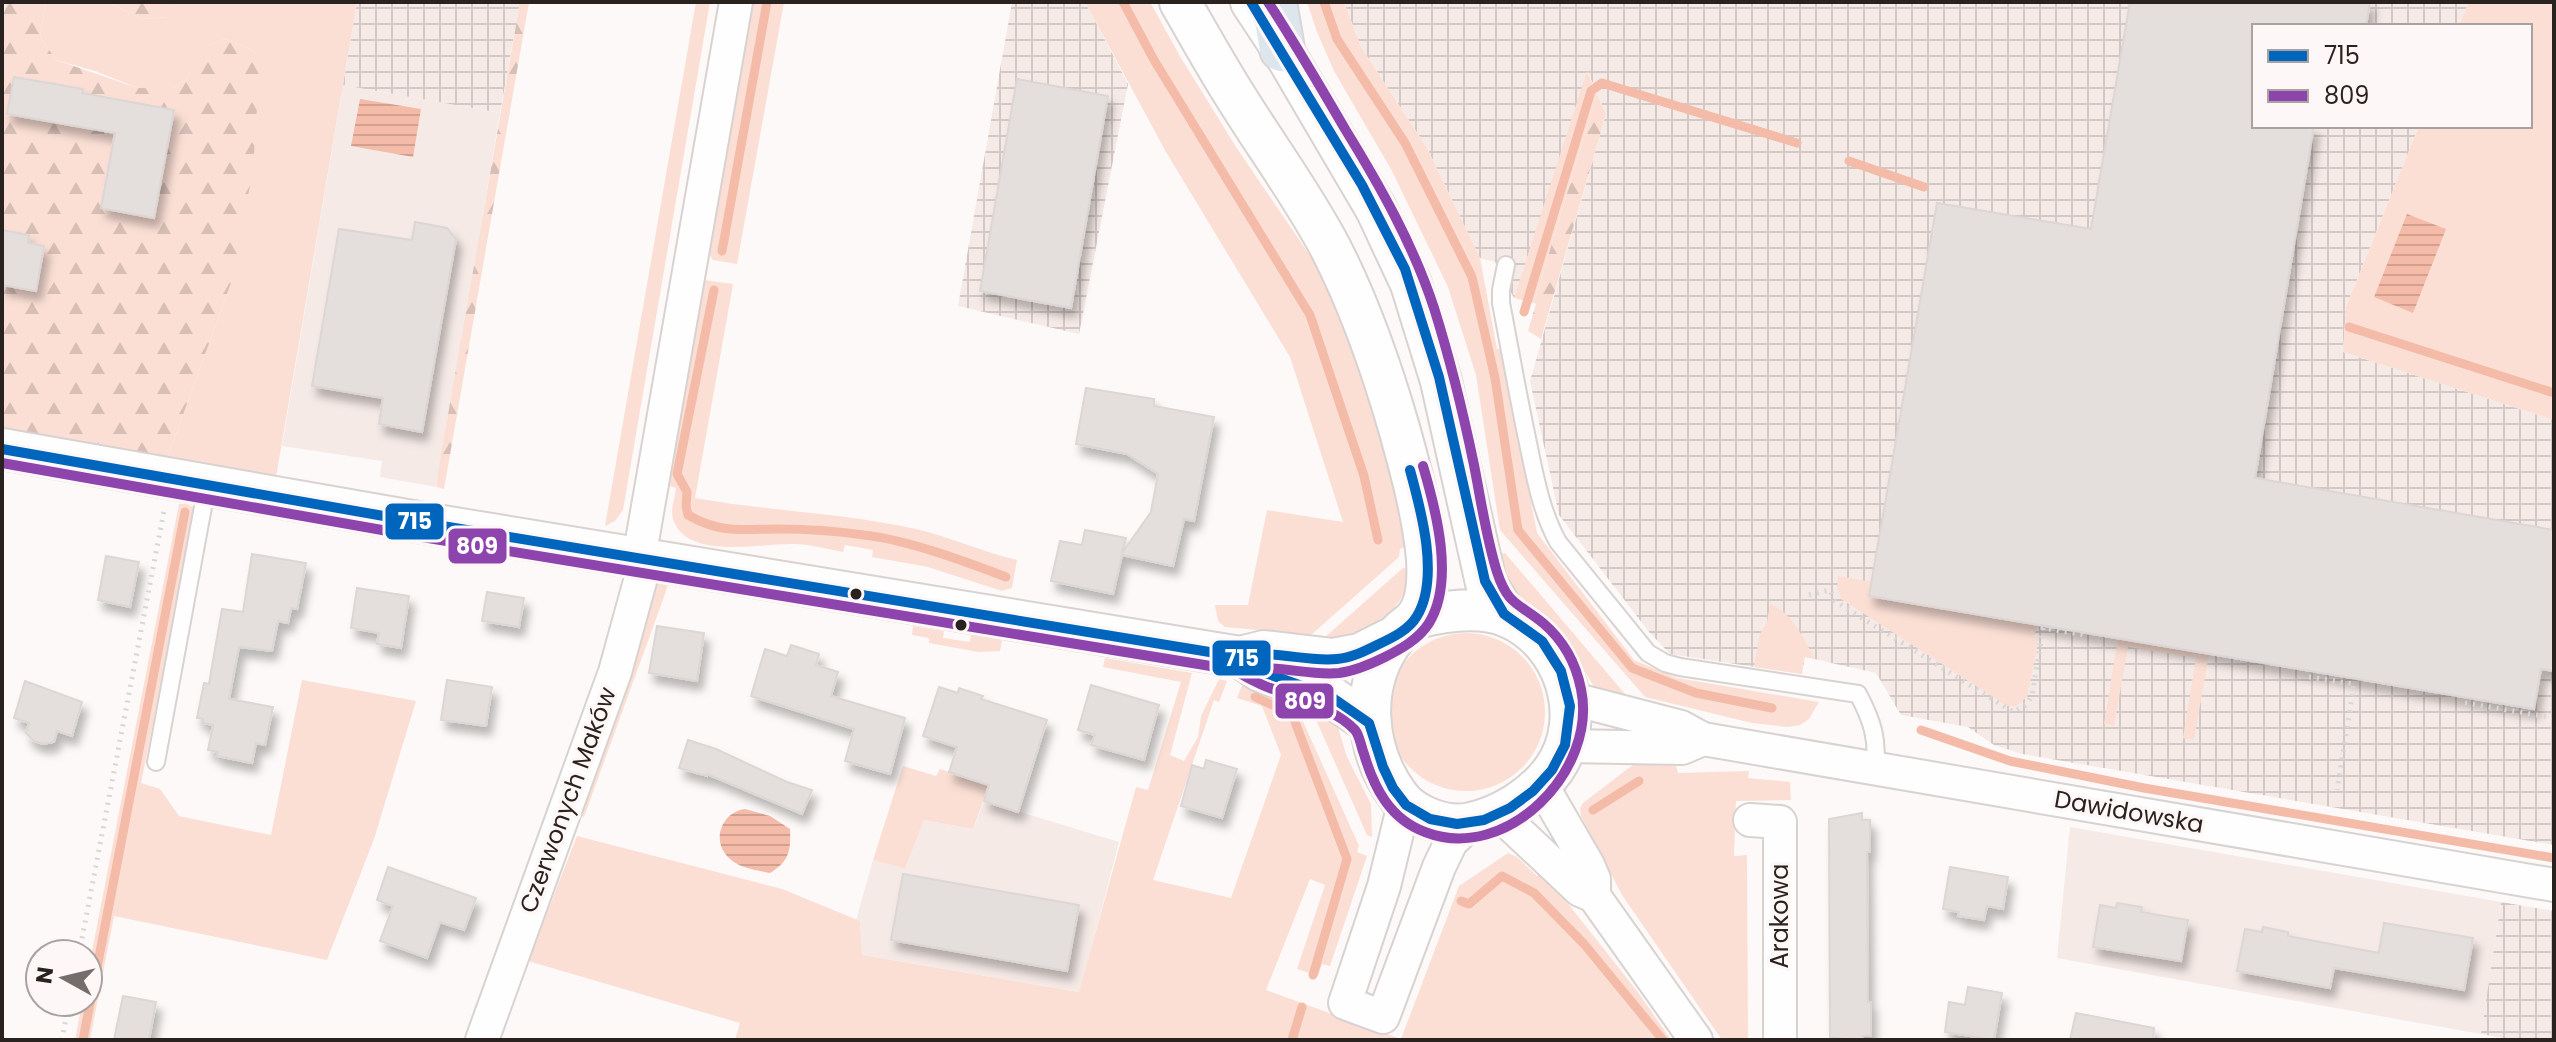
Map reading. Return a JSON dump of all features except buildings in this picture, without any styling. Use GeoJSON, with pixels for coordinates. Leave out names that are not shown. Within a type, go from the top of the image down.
{"type":"FeatureCollection","features":[{"type":"Feature","properties":{"kind":"highway"},"geometry":{"type":"LineString","coordinates":[[1274,2],[1282,49]]}},
{"type":"Feature","properties":{"kind":"street","name":"Czerwonych Maków"},"geometry":{"type":"LineString","coordinates":[[482,1040],[615,672],[642,574],[640,557],[736,2]]}},
{"type":"Feature","properties":{"kind":"street"},"geometry":{"type":"LineString","coordinates":[[1180,2],[1330,248],[1369,335],[1411,470],[1427,578],[1422,607],[1374,680],[1370,694],[1369,723],[1377,752],[1395,792],[1404,804],[1420,815],[1438,820],[1485,818],[1580,890],[1594,896],[1696,1040]]}},
{"type":"Feature","properties":{"kind":"street"},"geometry":{"type":"LineString","coordinates":[[1251,2],[1376,209],[1411,284],[1441,381],[1486,583],[1507,617]]}},
{"type":"Feature","properties":{"kind":"street"},"geometry":{"type":"LineString","coordinates":[[2,449],[418,522],[1240,657],[1264,651],[1333,659],[1360,654],[1406,627],[1453,611],[1484,611],[1507,617],[1532,633],[1555,657],[1563,672],[1570,717],[1565,746],[1553,770],[1541,784],[1522,800],[1485,818],[1451,842],[1383,1017],[1345,1003],[1384,886],[1404,804]]}},
{"type":"Feature","properties":{"kind":"street"},"geometry":{"type":"LineString","coordinates":[[1240,657],[1260,671],[1330,696],[1369,723]]}},
{"type":"Feature","properties":{"kind":"street","name":"Dawidowska"},"geometry":{"type":"LineString","coordinates":[[1569,698],[1681,727],[1703,739],[2554,885]]}},
{"type":"Feature","properties":{"kind":"street","name":"Dawidowska"},"geometry":{"type":"LineString","coordinates":[[1565,746],[1682,748],[1703,739]]}},
{"type":"Feature","properties":{"kind":"street"},"geometry":{"type":"LineString","coordinates":[[1541,784],[1588,865],[1594,879],[1594,896]]}},
{"type":"Feature","properties":{"kind":"street","name":"Arakowa"},"geometry":{"type":"LineString","coordinates":[[1750,820],[1780,822],[1780,1040]]}},
{"type":"Feature","properties":{"kind":"lane"},"geometry":{"type":"LineString","coordinates":[[1506,265],[1501,303],[1538,490],[1548,524],[1558,542],[1656,659],[1680,667],[1858,694],[1871,717],[1876,737],[1875,768]]}},
{"type":"Feature","properties":{"kind":"lane"},"geometry":{"type":"LineString","coordinates":[[156,762],[188,482]]}},
{"type":"Feature","properties":{"kind":"path"},"geometry":{"type":"LineString","coordinates":[[83,938],[188,482]]}},
{"type":"Feature","properties":{"kind":"path"},"geometry":{"type":"LineString","coordinates":[[1809,595],[1830,590],[1835,601],[2013,712],[2026,705],[2032,696],[2043,628],[2085,635]]}},
{"type":"Feature","properties":{"kind":"path"},"geometry":{"type":"LineString","coordinates":[[2309,677],[2354,684],[2337,790]]}},
{"type":"Feature","properties":{"kind":"path"},"geometry":{"type":"LineString","coordinates":[[2465,703],[2554,718]]}},
{"type":"Feature","properties":{"kind":"path"},"geometry":{"type":"LineString","coordinates":[[62,1040],[66,1018]]}},
{"type":"Feature","properties":{"kind":"shaded area"},"geometry":{"type":"Polygon","coordinates":[[[357,2],[520,2],[500,113],[343,85],[357,2]]]}},
{"type":"Feature","properties":{"kind":"shaded area"},"geometry":{"type":"Polygon","coordinates":[[[1012,2],[1085,2],[1128,84],[1079,334],[958,306],[1012,2]]]}},
{"type":"Feature","properties":{"kind":"shaded area"},"geometry":{"type":"Polygon","coordinates":[[[1344,2],[2469,2],[2460,24],[2252,24],[2252,128],[2418,128],[2346,307],[2343,352],[2554,420],[2554,845],[2022,754],[1994,745],[1968,727],[1901,715],[1876,673],[1805,657],[1802,674],[1670,654],[1649,632],[1559,515],[1530,381],[1606,114],[1588,72],[1514,298],[1495,262],[1480,258],[1427,148],[1361,47],[1344,2]]]}},
{"type":"Feature","properties":{"kind":"shaded area"},"geometry":{"type":"Polygon","coordinates":[[[343,85],[500,113],[437,487],[380,477],[382,461],[282,446],[343,85]]]}},
{"type":"Feature","properties":{"kind":"shaded area"},"geometry":{"type":"Polygon","coordinates":[[[360,99],[421,109],[413,157],[351,146],[360,99]]]}},
{"type":"Feature","properties":{"kind":"shaded area"},"geometry":{"type":"Polygon","coordinates":[[[2407,214],[2446,229],[2413,313],[2374,297],[2407,214]]]}},
{"type":"Feature","properties":{"kind":"shaded area"},"geometry":{"type":"Polygon","coordinates":[[[984,801],[1119,842],[1080,992],[862,955],[860,921],[856,920],[873,860],[905,869],[924,820],[973,829],[984,801]]]}},
{"type":"Feature","properties":{"kind":"shaded area"},"geometry":{"type":"Polygon","coordinates":[[[745,809],[770,816],[790,829],[788,855],[770,873],[737,864],[728,857],[720,843],[725,821],[730,815],[745,809]]]}},
{"type":"Feature","properties":{"kind":"shaded area"},"geometry":{"type":"Polygon","coordinates":[[[2070,827],[2501,902],[2481,1034],[2057,958],[2070,827]]]}},
{"type":"Feature","properties":{"kind":"shaded area"},"geometry":{"type":"Polygon","coordinates":[[[2501,902],[2554,911],[2554,1040],[2513,1040],[2481,1034],[2501,902]]]}},
{"type":"Feature","properties":{"kind":"green space"},"geometry":{"type":"Polygon","coordinates":[[[6,2],[46,2],[40,36],[56,60],[138,88],[173,88],[187,79],[203,47],[225,39],[254,51],[259,75],[253,170],[231,283],[167,459],[2,428],[2,24],[6,2]]]}},
{"type":"Feature","properties":{"kind":"green space"},"geometry":{"type":"Polygon","coordinates":[[[46,2],[107,2],[142,19],[167,17],[178,2],[357,2],[276,477],[167,459],[231,283],[254,51],[225,39],[204,47],[187,79],[173,88],[138,88],[56,60],[40,36],[46,2]]]}},
{"type":"Feature","properties":{"kind":"green space"},"geometry":{"type":"Polygon","coordinates":[[[107,2],[178,2],[168,17],[142,19],[107,2]]]}},
{"type":"Feature","properties":{"kind":"green space"},"geometry":{"type":"Polygon","coordinates":[[[520,2],[529,2],[444,489],[437,487],[438,472],[520,2]]]}},
{"type":"Feature","properties":{"kind":"green space"},"geometry":{"type":"Polygon","coordinates":[[[696,2],[710,2],[623,510],[615,521],[605,526],[696,2]]]}},
{"type":"Feature","properties":{"kind":"green space"},"geometry":{"type":"Polygon","coordinates":[[[751,2],[784,2],[737,264],[713,260],[707,249],[751,2]]]}},
{"type":"Feature","properties":{"kind":"green space"},"geometry":{"type":"Polygon","coordinates":[[[1085,2],[1150,2],[1236,147],[1317,266],[1356,357],[1376,417],[1400,512],[1404,547],[1400,549],[1399,557],[1311,635],[1225,627],[1218,621],[1215,605],[1248,605],[1267,510],[1343,522],[1290,357],[1166,152],[1085,2]]]}},
{"type":"Feature","properties":{"kind":"green space"},"geometry":{"type":"Polygon","coordinates":[[[1307,2],[1344,2],[1361,47],[1427,148],[1480,258],[1537,533],[1634,660],[1677,678],[1819,702],[1809,719],[1800,725],[1788,727],[1752,723],[1645,697],[1500,530],[1476,375],[1448,287],[1392,171],[1334,71],[1307,2]]]}},
{"type":"Feature","properties":{"kind":"green space"},"geometry":{"type":"Polygon","coordinates":[[[2469,2],[2554,2],[2554,420],[2343,352],[2346,307],[2418,128],[2532,128],[2532,24],[2460,24],[2469,2]]]}},
{"type":"Feature","properties":{"kind":"green space"},"geometry":{"type":"Polygon","coordinates":[[[1587,71],[1597,94],[1534,303],[1514,298],[1587,71]]]}},
{"type":"Feature","properties":{"kind":"green space"},"geometry":{"type":"Polygon","coordinates":[[[1597,94],[1606,114],[1541,339],[1528,331],[1534,303],[1597,94]]]}},
{"type":"Feature","properties":{"kind":"green space"},"geometry":{"type":"Polygon","coordinates":[[[704,280],[733,284],[695,498],[861,519],[929,532],[1017,560],[1012,588],[1002,591],[928,567],[872,557],[873,550],[845,545],[843,552],[800,544],[726,547],[693,540],[681,532],[672,515],[676,488],[666,485],[704,280]]]}},
{"type":"Feature","properties":{"kind":"green space"},"geometry":{"type":"Polygon","coordinates":[[[179,504],[187,504],[194,508],[194,521],[141,783],[160,789],[179,816],[271,835],[302,680],[416,701],[374,839],[327,960],[114,916],[104,968],[104,938],[95,938],[179,504]]]}},
{"type":"Feature","properties":{"kind":"green space"},"geometry":{"type":"Polygon","coordinates":[[[1505,553],[1625,694],[1623,700],[1601,692],[1593,685],[1560,630],[1518,596],[1505,579],[1497,555],[1505,553]]]}},
{"type":"Feature","properties":{"kind":"green space"},"geometry":{"type":"Polygon","coordinates":[[[1403,568],[1409,569],[1406,588],[1392,610],[1358,639],[1346,643],[1324,638],[1403,568]]]}},
{"type":"Feature","properties":{"kind":"green space"},"geometry":{"type":"Polygon","coordinates":[[[1838,576],[2037,624],[2034,637],[2039,638],[2027,697],[2016,706],[2007,706],[1841,599],[1837,587],[1838,576]]]}},
{"type":"Feature","properties":{"kind":"green space"},"geometry":{"type":"Polygon","coordinates":[[[654,584],[668,584],[584,817],[575,813],[654,584]]]}},
{"type":"Feature","properties":{"kind":"green space"},"geometry":{"type":"Polygon","coordinates":[[[1770,604],[1791,620],[1815,659],[1804,657],[1802,674],[1754,667],[1770,604]]]}},
{"type":"Feature","properties":{"kind":"green space"},"geometry":{"type":"Polygon","coordinates":[[[913,626],[944,631],[943,638],[970,642],[971,635],[1002,640],[1000,651],[979,652],[929,643],[929,638],[912,635],[913,626]]]}},
{"type":"Feature","properties":{"kind":"green space"},"geometry":{"type":"Polygon","coordinates":[[[1466,633],[1496,639],[1522,656],[1539,682],[1545,712],[1539,742],[1522,768],[1496,785],[1466,791],[1436,785],[1410,768],[1393,742],[1387,712],[1393,682],[1410,656],[1436,639],[1466,633]]]}},
{"type":"Feature","properties":{"kind":"green space"},"geometry":{"type":"Polygon","coordinates":[[[2118,638],[2209,654],[2194,740],[2183,738],[2196,658],[2128,647],[2114,726],[2104,724],[2118,638]]]}},
{"type":"Feature","properties":{"kind":"green space"},"geometry":{"type":"Polygon","coordinates":[[[1105,658],[1192,673],[1170,755],[1184,761],[1198,737],[1201,716],[1219,679],[1227,681],[1219,702],[1214,700],[1153,880],[1231,898],[1281,755],[1262,706],[1237,698],[1242,685],[1299,703],[1297,708],[1359,846],[1357,852],[1367,856],[1330,966],[1322,964],[1318,976],[1297,969],[1325,885],[1310,879],[1266,990],[1401,1039],[1459,886],[1508,853],[1517,857],[1537,876],[1543,872],[1637,991],[1671,1040],[735,1040],[740,1023],[528,961],[577,836],[782,889],[860,921],[862,955],[1079,992],[1136,787],[1148,790],[1181,682],[1103,667],[1105,658]]]}},
{"type":"Feature","properties":{"kind":"green space"},"geometry":{"type":"Polygon","coordinates":[[[1309,704],[1337,724],[1347,757],[1371,804],[1372,837],[1367,835],[1309,704]]]}},
{"type":"Feature","properties":{"kind":"green space"},"geometry":{"type":"Polygon","coordinates":[[[1634,764],[1676,766],[1678,773],[1749,771],[1748,778],[1790,782],[1791,800],[1736,801],[1734,856],[1747,855],[1748,1040],[1722,1040],[1622,895],[1581,816],[1583,803],[1634,764]]]}},
{"type":"Feature","properties":{"kind":"green space"},"geometry":{"type":"Polygon","coordinates":[[[903,766],[936,776],[940,769],[989,785],[973,829],[924,820],[905,869],[873,860],[903,766]]]}},
{"type":"Feature","properties":{"kind":"green space"},"geometry":{"type":"Polygon","coordinates":[[[79,1018],[94,1018],[90,1040],[75,1040],[79,1018]]]}},
{"type":"Feature","properties":{"kind":"waterway"},"geometry":{"type":"LineString","coordinates":[[722,251],[767,2]]}},
{"type":"Feature","properties":{"kind":"waterway"},"geometry":{"type":"LineString","coordinates":[[1123,2],[1154,60],[1310,315],[1364,476],[1378,540]]}},
{"type":"Feature","properties":{"kind":"waterway"},"geometry":{"type":"LineString","coordinates":[[1324,2],[1337,39],[1405,143],[1472,277],[1495,378],[1518,530],[1632,668],[1696,693],[1772,708]]}},
{"type":"Feature","properties":{"kind":"waterway"},"geometry":{"type":"LineString","coordinates":[[1524,312],[1591,91],[1602,83],[1797,143]]}},
{"type":"Feature","properties":{"kind":"waterway"},"geometry":{"type":"LineString","coordinates":[[1849,161],[1924,187]]}},
{"type":"Feature","properties":{"kind":"waterway"},"geometry":{"type":"LineString","coordinates":[[714,290],[677,474],[687,492],[688,515],[711,525],[732,529],[843,532],[899,541],[1006,577]]}},
{"type":"Feature","properties":{"kind":"waterway"},"geometry":{"type":"LineString","coordinates":[[2349,327],[2554,393]]}},
{"type":"Feature","properties":{"kind":"waterway"},"geometry":{"type":"LineString","coordinates":[[83,1040],[185,512]]}},
{"type":"Feature","properties":{"kind":"waterway"},"geometry":{"type":"LineString","coordinates":[[1255,697],[1292,714],[1347,859],[1313,975]]}},
{"type":"Feature","properties":{"kind":"waterway"},"geometry":{"type":"LineString","coordinates":[[1921,730],[2010,761],[2144,788],[2554,858]]}},
{"type":"Feature","properties":{"kind":"waterway"},"geometry":{"type":"LineString","coordinates":[[1593,810],[1639,781]]}},
{"type":"Feature","properties":{"kind":"waterway"},"geometry":{"type":"LineString","coordinates":[[1461,901],[1469,904],[1502,876],[1534,893],[1584,944],[1663,1040]]}},
{"type":"Feature","properties":{"kind":"waterway"},"geometry":{"type":"LineString","coordinates":[[1292,1040],[1302,1007]]}},
{"type":"Feature","properties":{"kind":"transit line","name":"715"},"geometry":{"type":"LineString","coordinates":[[2,449],[418,522],[1240,657],[1260,671],[1330,696],[1369,723],[1383,767],[1406,805],[1430,819],[1457,824],[1484,820],[1510,808],[1533,791],[1552,770],[1565,745],[1570,706],[1561,671],[1542,641],[1504,614],[1485,581],[1439,377],[1405,269],[1362,185],[1251,2]]}},
{"type":"Feature","properties":{"kind":"transit line","name":"809"},"geometry":{"type":"LineString","coordinates":[[2,463],[416,536],[1235,670],[1344,720],[1359,738],[1378,790],[1402,819],[1425,832],[1456,838],[1486,835],[1515,822],[1540,803],[1561,778],[1575,750],[1583,720],[1579,680],[1568,653],[1557,637],[1505,592],[1490,545],[1456,386],[1426,284],[1383,194],[1268,2]]}},
{"type":"Feature","properties":{"kind":"transit line","name":"809"},"geometry":{"type":"LineString","coordinates":[[1247,670],[1351,671],[1397,651],[1425,629],[1437,606],[1442,566],[1441,545],[1423,466]]}},
{"type":"Feature","properties":{"kind":"transit line","name":"715"},"geometry":{"type":"LineString","coordinates":[[1244,656],[1268,654],[1313,659],[1342,658],[1358,654],[1388,639],[1414,621],[1424,600],[1428,564],[1423,524],[1410,470]]}}]}
